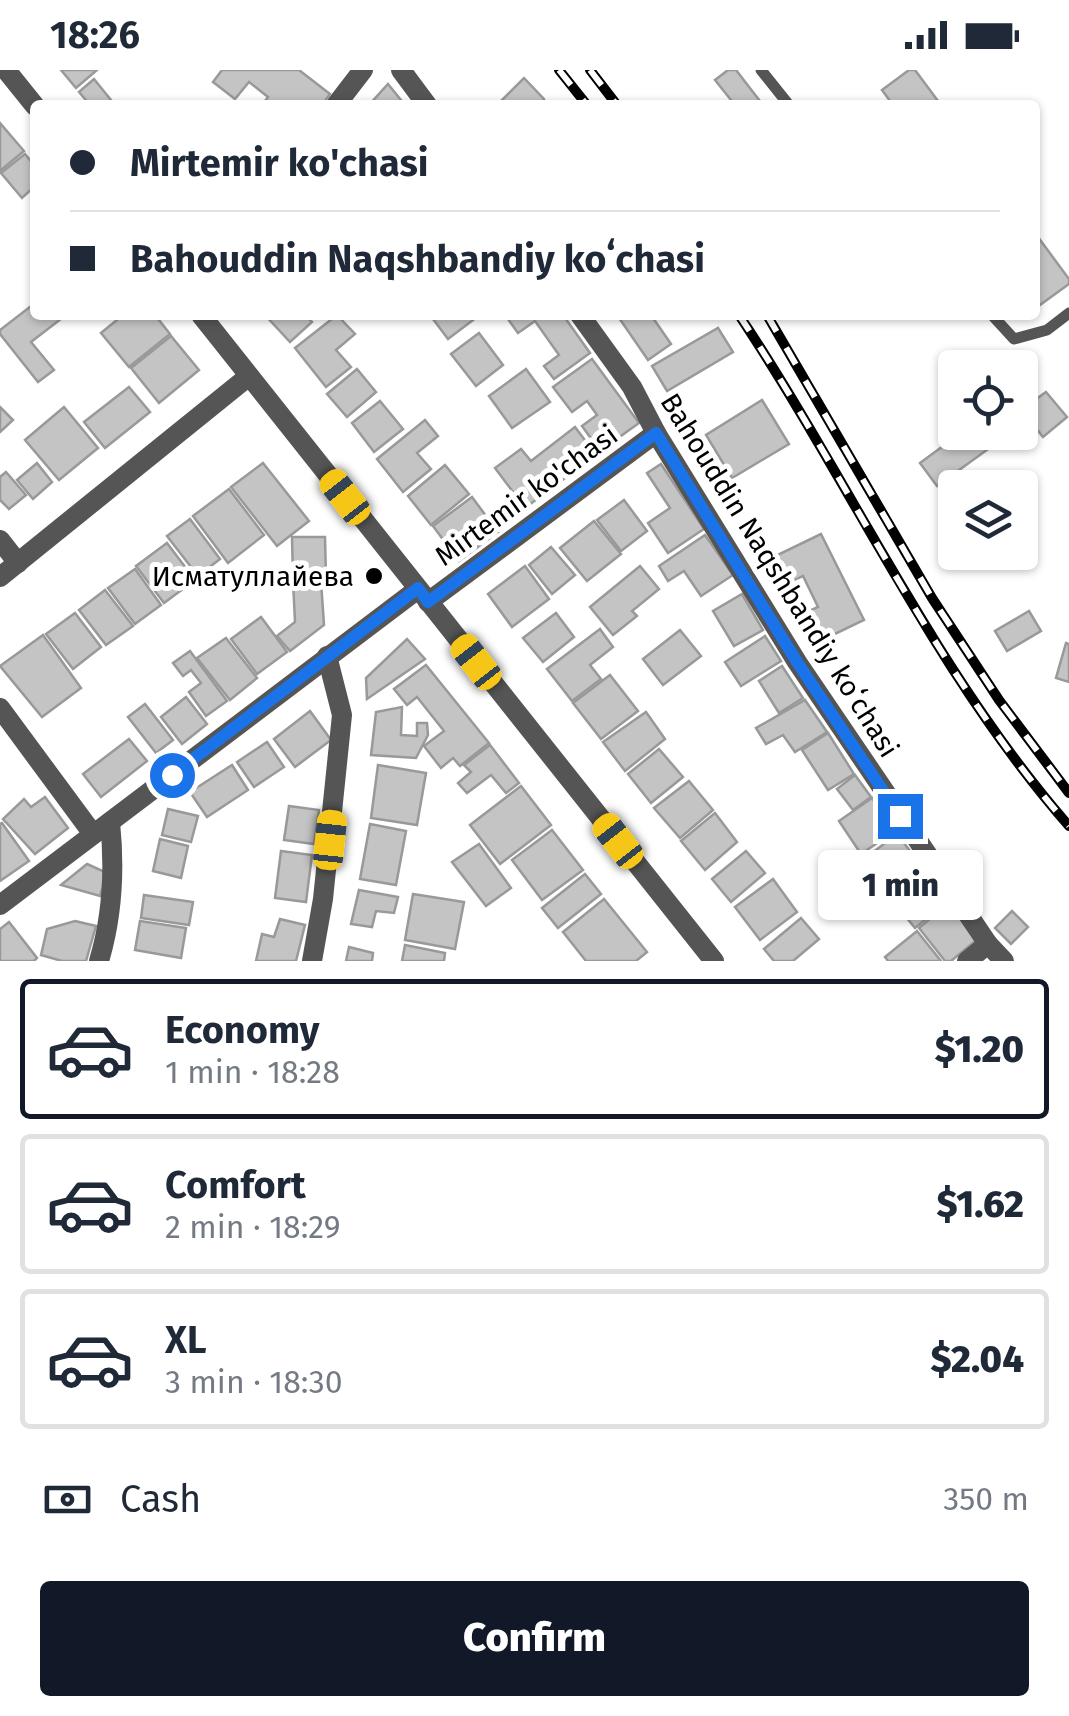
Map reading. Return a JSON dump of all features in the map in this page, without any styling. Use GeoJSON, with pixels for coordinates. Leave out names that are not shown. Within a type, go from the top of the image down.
{"type":"FeatureCollection","features":[{"type":"Feature","properties":{"kind":"street"},"geometry":{"type":"LineString","coordinates":[[6,70],[30,100]]}},
{"type":"Feature","properties":{"kind":"street"},"geometry":{"type":"LineString","coordinates":[[340,100],[363,70]]}},
{"type":"Feature","properties":{"kind":"street"},"geometry":{"type":"LineString","coordinates":[[401,70],[423,100]]}},
{"type":"Feature","properties":{"kind":"street"},"geometry":{"type":"LineString","coordinates":[[205,320],[714,961]]}},
{"type":"Feature","properties":{"kind":"street","name":"Bahouddin Naqshbandiy koʻchasi"},"geometry":{"type":"LineString","coordinates":[[584,320],[632,387],[656,433],[807,677],[988,944],[1004,961]]}},
{"type":"Feature","properties":{"kind":"street"},"geometry":{"type":"LineString","coordinates":[[0,577],[248,376]]}},
{"type":"Feature","properties":{"kind":"street","name":"Mirtemir ko'chasi"},"geometry":{"type":"LineString","coordinates":[[0,905],[327,656],[423,595],[656,433]]}},
{"type":"Feature","properties":{"kind":"street"},"geometry":{"type":"LineString","coordinates":[[0,540],[18,562]]}},
{"type":"Feature","properties":{"kind":"street"},"geometry":{"type":"LineString","coordinates":[[312,961],[323,900],[342,715],[327,656]]}},
{"type":"Feature","properties":{"kind":"street"},"geometry":{"type":"LineString","coordinates":[[0,708],[101,828],[114,862],[112,903],[100,961]]}},
{"type":"Feature","properties":{"kind":"street"},"geometry":{"type":"LineString","coordinates":[[967,961],[988,944]]}},
{"type":"Feature","properties":{"kind":"lane"},"geometry":{"type":"LineString","coordinates":[[761,70],[785,100]]}},
{"type":"Feature","properties":{"kind":"lane"},"geometry":{"type":"LineString","coordinates":[[997,320],[1014,339],[1047,330],[1069,312]]}},
{"type":"Feature","properties":{"kind":"building"},"geometry":{"type":"Polygon","coordinates":[[[61,70],[97,70],[76,88],[61,70]]]}},
{"type":"Feature","properties":{"kind":"building"},"geometry":{"type":"Polygon","coordinates":[[[222,70],[299,70],[330,94],[326,100],[266,100],[268,97],[249,82],[235,99],[213,82],[222,70]]]}},
{"type":"Feature","properties":{"kind":"building"},"geometry":{"type":"Polygon","coordinates":[[[728,70],[736,70],[759,100],[731,100],[715,80],[728,70]]]}},
{"type":"Feature","properties":{"kind":"building"},"geometry":{"type":"Polygon","coordinates":[[[909,70],[915,70],[937,100],[889,100],[882,90],[909,70]]]}},
{"type":"Feature","properties":{"kind":"building"},"geometry":{"type":"Polygon","coordinates":[[[524,78],[544,99],[543,100],[502,100],[524,78]]]}},
{"type":"Feature","properties":{"kind":"building"},"geometry":{"type":"Polygon","coordinates":[[[94,79],[111,100],[86,100],[79,92],[94,79]]]}},
{"type":"Feature","properties":{"kind":"building"},"geometry":{"type":"Polygon","coordinates":[[[388,84],[401,100],[374,100],[388,84]]]}},
{"type":"Feature","properties":{"kind":"building"},"geometry":{"type":"Polygon","coordinates":[[[0,123],[24,151],[0,171],[0,123]]]}},
{"type":"Feature","properties":{"kind":"building"},"geometry":{"type":"Polygon","coordinates":[[[25,154],[30,160],[30,191],[22,198],[1,173],[25,154]]]}},
{"type":"Feature","properties":{"kind":"building"},"geometry":{"type":"Polygon","coordinates":[[[1040,240],[1069,279],[1069,284],[1040,305],[1040,240]]]}},
{"type":"Feature","properties":{"kind":"building"},"geometry":{"type":"Polygon","coordinates":[[[30,307],[30,320],[60,320],[31,342],[54,370],[38,382],[0,330],[30,307]]]}},
{"type":"Feature","properties":{"kind":"building"},"geometry":{"type":"Polygon","coordinates":[[[117,320],[159,320],[170,334],[129,367],[101,333],[117,320]]]}},
{"type":"Feature","properties":{"kind":"building"},"geometry":{"type":"Polygon","coordinates":[[[270,320],[312,322],[290,342],[270,320]]]}},
{"type":"Feature","properties":{"kind":"building"},"geometry":{"type":"Polygon","coordinates":[[[331,320],[342,320],[355,334],[336,350],[351,367],[326,387],[295,348],[331,320]]]}},
{"type":"Feature","properties":{"kind":"building"},"geometry":{"type":"Polygon","coordinates":[[[434,320],[473,320],[448,339],[434,320]]]}},
{"type":"Feature","properties":{"kind":"building"},"geometry":{"type":"Polygon","coordinates":[[[509,320],[567,320],[590,353],[554,379],[544,366],[559,355],[535,321],[518,333],[509,320]]]}},
{"type":"Feature","properties":{"kind":"building"},"geometry":{"type":"Polygon","coordinates":[[[620,320],[654,320],[671,344],[648,360],[620,320]]]}},
{"type":"Feature","properties":{"kind":"building"},"geometry":{"type":"Polygon","coordinates":[[[718,328],[733,352],[667,391],[652,366],[718,328]]]}},
{"type":"Feature","properties":{"kind":"building"},"geometry":{"type":"Polygon","coordinates":[[[479,333],[503,365],[476,386],[451,354],[479,333]]]}},
{"type":"Feature","properties":{"kind":"building"},"geometry":{"type":"Polygon","coordinates":[[[171,336],[199,370],[159,403],[131,368],[171,336]]]}},
{"type":"Feature","properties":{"kind":"building"},"geometry":{"type":"Polygon","coordinates":[[[592,359],[639,423],[600,451],[582,426],[597,415],[587,401],[572,412],[553,387],[592,359]]]}},
{"type":"Feature","properties":{"kind":"building"},"geometry":{"type":"Polygon","coordinates":[[[357,369],[376,392],[347,417],[327,394],[357,369]]]}},
{"type":"Feature","properties":{"kind":"building"},"geometry":{"type":"Polygon","coordinates":[[[526,369],[550,402],[512,428],[489,396],[526,369]]]}},
{"type":"Feature","properties":{"kind":"building"},"geometry":{"type":"Polygon","coordinates":[[[129,387],[150,412],[105,448],[84,422],[129,387]]]}},
{"type":"Feature","properties":{"kind":"building"},"geometry":{"type":"Polygon","coordinates":[[[1046,392],[1067,417],[1043,437],[1038,431],[1038,398],[1046,392]]]}},
{"type":"Feature","properties":{"kind":"building"},"geometry":{"type":"Polygon","coordinates":[[[762,400],[789,444],[732,478],[706,435],[762,400]]]}},
{"type":"Feature","properties":{"kind":"building"},"geometry":{"type":"Polygon","coordinates":[[[380,401],[403,429],[374,452],[352,423],[380,401]]]}},
{"type":"Feature","properties":{"kind":"building"},"geometry":{"type":"Polygon","coordinates":[[[0,407],[13,420],[0,432],[0,407]]]}},
{"type":"Feature","properties":{"kind":"building"},"geometry":{"type":"Polygon","coordinates":[[[64,407],[98,448],[59,480],[25,440],[64,407]]]}},
{"type":"Feature","properties":{"kind":"building"},"geometry":{"type":"Polygon","coordinates":[[[425,420],[438,436],[417,453],[431,469],[403,492],[377,459],[425,420]]]}},
{"type":"Feature","properties":{"kind":"building"},"geometry":{"type":"Polygon","coordinates":[[[575,427],[596,455],[525,508],[495,468],[521,449],[531,461],[575,427]]]}},
{"type":"Feature","properties":{"kind":"building"},"geometry":{"type":"Polygon","coordinates":[[[938,450],[987,450],[959,470],[938,470],[937,486],[920,463],[938,450]]]}},
{"type":"Feature","properties":{"kind":"building"},"geometry":{"type":"Polygon","coordinates":[[[37,463],[52,482],[33,499],[17,480],[37,463]]]}},
{"type":"Feature","properties":{"kind":"building"},"geometry":{"type":"Polygon","coordinates":[[[263,463],[309,521],[277,546],[231,487],[263,463]]]}},
{"type":"Feature","properties":{"kind":"building"},"geometry":{"type":"Polygon","coordinates":[[[661,464],[704,529],[668,553],[648,523],[670,508],[647,473],[661,464]]]}},
{"type":"Feature","properties":{"kind":"building"},"geometry":{"type":"Polygon","coordinates":[[[445,465],[469,494],[431,525],[408,496],[445,465]]]}},
{"type":"Feature","properties":{"kind":"building"},"geometry":{"type":"Polygon","coordinates":[[[6,472],[26,495],[9,509],[0,500],[0,477],[6,472]]]}},
{"type":"Feature","properties":{"kind":"building"},"geometry":{"type":"Polygon","coordinates":[[[229,489],[264,535],[228,563],[193,516],[229,489]]]}},
{"type":"Feature","properties":{"kind":"building"},"geometry":{"type":"Polygon","coordinates":[[[472,497],[498,532],[459,561],[433,526],[472,497]]]}},
{"type":"Feature","properties":{"kind":"building"},"geometry":{"type":"Polygon","coordinates":[[[624,500],[647,531],[621,551],[597,520],[624,500]]]}},
{"type":"Feature","properties":{"kind":"building"},"geometry":{"type":"Polygon","coordinates":[[[190,519],[220,559],[198,576],[167,536],[190,519]]]}},
{"type":"Feature","properties":{"kind":"building"},"geometry":{"type":"Polygon","coordinates":[[[594,521],[621,554],[587,581],[560,548],[594,521]]]}},
{"type":"Feature","properties":{"kind":"building"},"geometry":{"type":"Polygon","coordinates":[[[821,534],[864,620],[810,646],[796,617],[818,607],[803,576],[779,588],[765,561],[821,534]]]}},
{"type":"Feature","properties":{"kind":"building"},"geometry":{"type":"Polygon","coordinates":[[[705,535],[733,575],[701,596],[684,571],[668,581],[659,566],[705,535]]]}},
{"type":"Feature","properties":{"kind":"building"},"geometry":{"type":"Polygon","coordinates":[[[292,537],[325,537],[326,578],[293,578],[292,537]]]}},
{"type":"Feature","properties":{"kind":"building"},"geometry":{"type":"Polygon","coordinates":[[[167,543],[195,580],[164,603],[136,566],[167,543]]]}},
{"type":"Feature","properties":{"kind":"building"},"geometry":{"type":"Polygon","coordinates":[[[551,547],[575,575],[552,594],[529,565],[551,547]]]}},
{"type":"Feature","properties":{"kind":"building"},"geometry":{"type":"Polygon","coordinates":[[[525,566],[549,599],[512,627],[488,594],[525,566]]]}},
{"type":"Feature","properties":{"kind":"building"},"geometry":{"type":"Polygon","coordinates":[[[640,566],[659,589],[632,611],[637,616],[613,635],[590,607],[640,566]]]}},
{"type":"Feature","properties":{"kind":"building"},"geometry":{"type":"Polygon","coordinates":[[[135,569],[161,605],[135,624],[108,588],[135,569]]]}},
{"type":"Feature","properties":{"kind":"building"},"geometry":{"type":"Polygon","coordinates":[[[293,581],[321,581],[324,625],[290,651],[277,636],[295,622],[293,581]]]}},
{"type":"Feature","properties":{"kind":"building"},"geometry":{"type":"Polygon","coordinates":[[[105,590],[133,626],[106,645],[79,610],[105,590]]]}},
{"type":"Feature","properties":{"kind":"building"},"geometry":{"type":"Polygon","coordinates":[[[742,594],[763,630],[734,646],[713,611],[742,594]]]}},
{"type":"Feature","properties":{"kind":"building"},"geometry":{"type":"Polygon","coordinates":[[[1029,611],[1041,631],[1007,651],[995,631],[1029,611]]]}},
{"type":"Feature","properties":{"kind":"building"},"geometry":{"type":"Polygon","coordinates":[[[75,613],[101,647],[73,669],[46,634],[75,613]]]}},
{"type":"Feature","properties":{"kind":"building"},"geometry":{"type":"Polygon","coordinates":[[[556,613],[574,637],[543,662],[523,638],[556,613]]]}},
{"type":"Feature","properties":{"kind":"building"},"geometry":{"type":"Polygon","coordinates":[[[261,617],[287,652],[257,674],[231,639],[261,617]]]}},
{"type":"Feature","properties":{"kind":"building"},"geometry":{"type":"Polygon","coordinates":[[[600,629],[613,647],[590,665],[601,679],[572,701],[547,669],[600,629]]]}},
{"type":"Feature","properties":{"kind":"building"},"geometry":{"type":"Polygon","coordinates":[[[680,630],[701,656],[663,685],[643,659],[680,630]]]}},
{"type":"Feature","properties":{"kind":"building"},"geometry":{"type":"Polygon","coordinates":[[[43,635],[81,688],[42,717],[0,666],[43,635]]]}},
{"type":"Feature","properties":{"kind":"building"},"geometry":{"type":"Polygon","coordinates":[[[765,636],[781,661],[741,686],[725,662],[765,636]]]}},
{"type":"Feature","properties":{"kind":"building"},"geometry":{"type":"Polygon","coordinates":[[[226,638],[257,678],[230,700],[197,658],[226,638]]]}},
{"type":"Feature","properties":{"kind":"building"},"geometry":{"type":"Polygon","coordinates":[[[407,639],[425,659],[367,699],[366,678],[407,639]]]}},
{"type":"Feature","properties":{"kind":"building"},"geometry":{"type":"Polygon","coordinates":[[[1066,643],[1069,644],[1069,682],[1056,678],[1066,643]]]}},
{"type":"Feature","properties":{"kind":"building"},"geometry":{"type":"Polygon","coordinates":[[[190,651],[227,701],[206,716],[189,692],[201,683],[191,670],[183,676],[173,663],[190,651]]]}},
{"type":"Feature","properties":{"kind":"building"},"geometry":{"type":"Polygon","coordinates":[[[426,665],[489,743],[460,766],[453,758],[441,768],[424,746],[444,731],[417,697],[407,705],[394,689],[426,665]]]}},
{"type":"Feature","properties":{"kind":"building"},"geometry":{"type":"Polygon","coordinates":[[[782,666],[803,698],[779,713],[759,681],[782,666]]]}},
{"type":"Feature","properties":{"kind":"building"},"geometry":{"type":"Polygon","coordinates":[[[610,675],[638,711],[601,739],[573,703],[610,675]]]}},
{"type":"Feature","properties":{"kind":"building"},"geometry":{"type":"Polygon","coordinates":[[[186,697],[207,724],[182,744],[161,717],[186,697]]]}},
{"type":"Feature","properties":{"kind":"building"},"geometry":{"type":"Polygon","coordinates":[[[805,700],[827,732],[795,752],[783,735],[766,744],[756,728],[805,700]]]}},
{"type":"Feature","properties":{"kind":"building"},"geometry":{"type":"Polygon","coordinates":[[[145,704],[173,740],[156,753],[128,717],[145,704]]]}},
{"type":"Feature","properties":{"kind":"building"},"geometry":{"type":"Polygon","coordinates":[[[402,707],[401,735],[417,736],[417,723],[427,723],[428,735],[416,758],[371,755],[376,712],[402,707]]]}},
{"type":"Feature","properties":{"kind":"building"},"geometry":{"type":"Polygon","coordinates":[[[310,711],[331,740],[295,767],[274,739],[310,711]]]}},
{"type":"Feature","properties":{"kind":"building"},"geometry":{"type":"Polygon","coordinates":[[[646,712],[665,739],[625,771],[603,742],[646,712]]]}},
{"type":"Feature","properties":{"kind":"building"},"geometry":{"type":"Polygon","coordinates":[[[828,733],[854,774],[828,790],[802,750],[828,733]]]}},
{"type":"Feature","properties":{"kind":"building"},"geometry":{"type":"Polygon","coordinates":[[[129,739],[147,761],[101,797],[83,774],[129,739]]]}},
{"type":"Feature","properties":{"kind":"building"},"geometry":{"type":"Polygon","coordinates":[[[267,742],[284,767],[254,787],[237,762],[267,742]]]}},
{"type":"Feature","properties":{"kind":"building"},"geometry":{"type":"Polygon","coordinates":[[[490,745],[519,783],[506,793],[491,775],[467,793],[458,783],[471,772],[464,765],[490,745]]]}},
{"type":"Feature","properties":{"kind":"building"},"geometry":{"type":"Polygon","coordinates":[[[659,749],[683,777],[651,803],[628,774],[659,749]]]}},
{"type":"Feature","properties":{"kind":"building"},"geometry":{"type":"Polygon","coordinates":[[[232,765],[248,790],[207,817],[190,792],[232,765]]]}},
{"type":"Feature","properties":{"kind":"building"},"geometry":{"type":"Polygon","coordinates":[[[378,765],[426,773],[417,825],[371,818],[378,765]]]}},
{"type":"Feature","properties":{"kind":"building"},"geometry":{"type":"Polygon","coordinates":[[[855,775],[871,797],[853,810],[837,789],[855,775]]]}},
{"type":"Feature","properties":{"kind":"building"},"geometry":{"type":"Polygon","coordinates":[[[689,781],[713,810],[680,838],[654,808],[689,781]]]}},
{"type":"Feature","properties":{"kind":"building"},"geometry":{"type":"Polygon","coordinates":[[[521,786],[551,825],[500,864],[470,825],[521,786]]]}},
{"type":"Feature","properties":{"kind":"building"},"geometry":{"type":"Polygon","coordinates":[[[45,797],[68,828],[35,854],[3,819],[24,799],[31,807],[45,797]]]}},
{"type":"Feature","properties":{"kind":"building"},"geometry":{"type":"Polygon","coordinates":[[[872,798],[895,831],[861,854],[839,821],[872,798]]]}},
{"type":"Feature","properties":{"kind":"building"},"geometry":{"type":"Polygon","coordinates":[[[289,806],[319,810],[314,844],[284,840],[289,806]]]}},
{"type":"Feature","properties":{"kind":"building"},"geometry":{"type":"Polygon","coordinates":[[[168,809],[198,816],[191,842],[162,835],[168,809]]]}},
{"type":"Feature","properties":{"kind":"building"},"geometry":{"type":"Polygon","coordinates":[[[715,813],[737,842],[705,870],[681,841],[715,813]]]}},
{"type":"Feature","properties":{"kind":"building"},"geometry":{"type":"Polygon","coordinates":[[[0,824],[29,861],[0,881],[0,824]]]}},
{"type":"Feature","properties":{"kind":"building"},"geometry":{"type":"Polygon","coordinates":[[[370,824],[406,831],[396,885],[360,879],[370,824]]]}},
{"type":"Feature","properties":{"kind":"building"},"geometry":{"type":"Polygon","coordinates":[[[552,830],[583,870],[542,900],[512,860],[552,830]]]}},
{"type":"Feature","properties":{"kind":"building"},"geometry":{"type":"Polygon","coordinates":[[[897,834],[924,869],[890,894],[864,859],[897,834]]]}},
{"type":"Feature","properties":{"kind":"building"},"geometry":{"type":"Polygon","coordinates":[[[160,839],[188,846],[181,878],[153,871],[160,839]]]}},
{"type":"Feature","properties":{"kind":"building"},"geometry":{"type":"Polygon","coordinates":[[[479,844],[511,888],[486,906],[452,862],[479,844]]]}},
{"type":"Feature","properties":{"kind":"building"},"geometry":{"type":"Polygon","coordinates":[[[281,851],[312,855],[306,902],[275,898],[281,851]]]}},
{"type":"Feature","properties":{"kind":"building"},"geometry":{"type":"Polygon","coordinates":[[[746,851],[765,873],[731,902],[712,879],[746,851]]]}},
{"type":"Feature","properties":{"kind":"building"},"geometry":{"type":"Polygon","coordinates":[[[87,864],[107,873],[100,896],[61,885],[87,864]]]}},
{"type":"Feature","properties":{"kind":"building"},"geometry":{"type":"Polygon","coordinates":[[[927,873],[949,900],[915,928],[892,900],[927,873]]]}},
{"type":"Feature","properties":{"kind":"building"},"geometry":{"type":"Polygon","coordinates":[[[585,874],[601,894],[558,928],[542,908],[585,874]]]}},
{"type":"Feature","properties":{"kind":"building"},"geometry":{"type":"Polygon","coordinates":[[[773,879],[797,912],[760,940],[735,907],[773,879]]]}},
{"type":"Feature","properties":{"kind":"building"},"geometry":{"type":"Polygon","coordinates":[[[359,890],[398,897],[394,913],[376,911],[372,927],[351,924],[359,890]]]}},
{"type":"Feature","properties":{"kind":"building"},"geometry":{"type":"Polygon","coordinates":[[[413,894],[464,902],[455,949],[405,940],[413,894]]]}},
{"type":"Feature","properties":{"kind":"building"},"geometry":{"type":"Polygon","coordinates":[[[144,895],[193,902],[189,925],[141,918],[144,895]]]}},
{"type":"Feature","properties":{"kind":"building"},"geometry":{"type":"Polygon","coordinates":[[[604,899],[647,952],[636,961],[586,961],[563,932],[604,899]]]}},
{"type":"Feature","properties":{"kind":"building"},"geometry":{"type":"Polygon","coordinates":[[[950,902],[979,938],[951,961],[945,961],[919,928],[950,902]]]}},
{"type":"Feature","properties":{"kind":"building"},"geometry":{"type":"Polygon","coordinates":[[[1012,911],[1028,927],[1011,944],[995,928],[1012,911]]]}},
{"type":"Feature","properties":{"kind":"building"},"geometry":{"type":"Polygon","coordinates":[[[801,918],[819,939],[793,961],[774,961],[764,949],[801,918]]]}},
{"type":"Feature","properties":{"kind":"building"},"geometry":{"type":"Polygon","coordinates":[[[280,919],[305,925],[296,961],[256,961],[262,934],[274,937],[280,919]]]}},
{"type":"Feature","properties":{"kind":"building"},"geometry":{"type":"Polygon","coordinates":[[[75,921],[96,926],[86,961],[62,961],[41,955],[47,929],[75,921]]]}},
{"type":"Feature","properties":{"kind":"building"},"geometry":{"type":"Polygon","coordinates":[[[140,921],[186,928],[181,958],[135,950],[140,921]]]}},
{"type":"Feature","properties":{"kind":"building"},"geometry":{"type":"Polygon","coordinates":[[[9,922],[37,958],[34,961],[0,961],[0,929],[9,922]]]}},
{"type":"Feature","properties":{"kind":"building"},"geometry":{"type":"Polygon","coordinates":[[[917,931],[941,961],[888,961],[885,957],[917,931]]]}},
{"type":"Feature","properties":{"kind":"building"},"geometry":{"type":"Polygon","coordinates":[[[405,945],[445,953],[444,961],[402,961],[405,945]]]}},
{"type":"Feature","properties":{"kind":"building"},"geometry":{"type":"Polygon","coordinates":[[[349,947],[373,953],[372,961],[346,961],[349,947]]]}},
{"type":"Feature","properties":{"kind":"railway"},"geometry":{"type":"LineString","coordinates":[[559,70],[583,100]]}},
{"type":"Feature","properties":{"kind":"railway"},"geometry":{"type":"LineString","coordinates":[[590,70],[613,100]]}},
{"type":"Feature","properties":{"kind":"railway"},"geometry":{"type":"LineString","coordinates":[[742,320],[935,641],[1021,767],[1069,826]]}},
{"type":"Feature","properties":{"kind":"railway"},"geometry":{"type":"LineString","coordinates":[[770,320],[932,598],[999,700],[1069,793]]}},
{"type":"Feature","properties":{"kind":"place","name":"Исматуллайева"},"geometry":{"type":"Point","coordinates":[374,576]}},
{"type":"Feature","properties":{"kind":"route"},"geometry":{"type":"LineString","coordinates":[[172,775],[418,588],[428,602],[656,433],[797,662],[900,816]]}}]}
